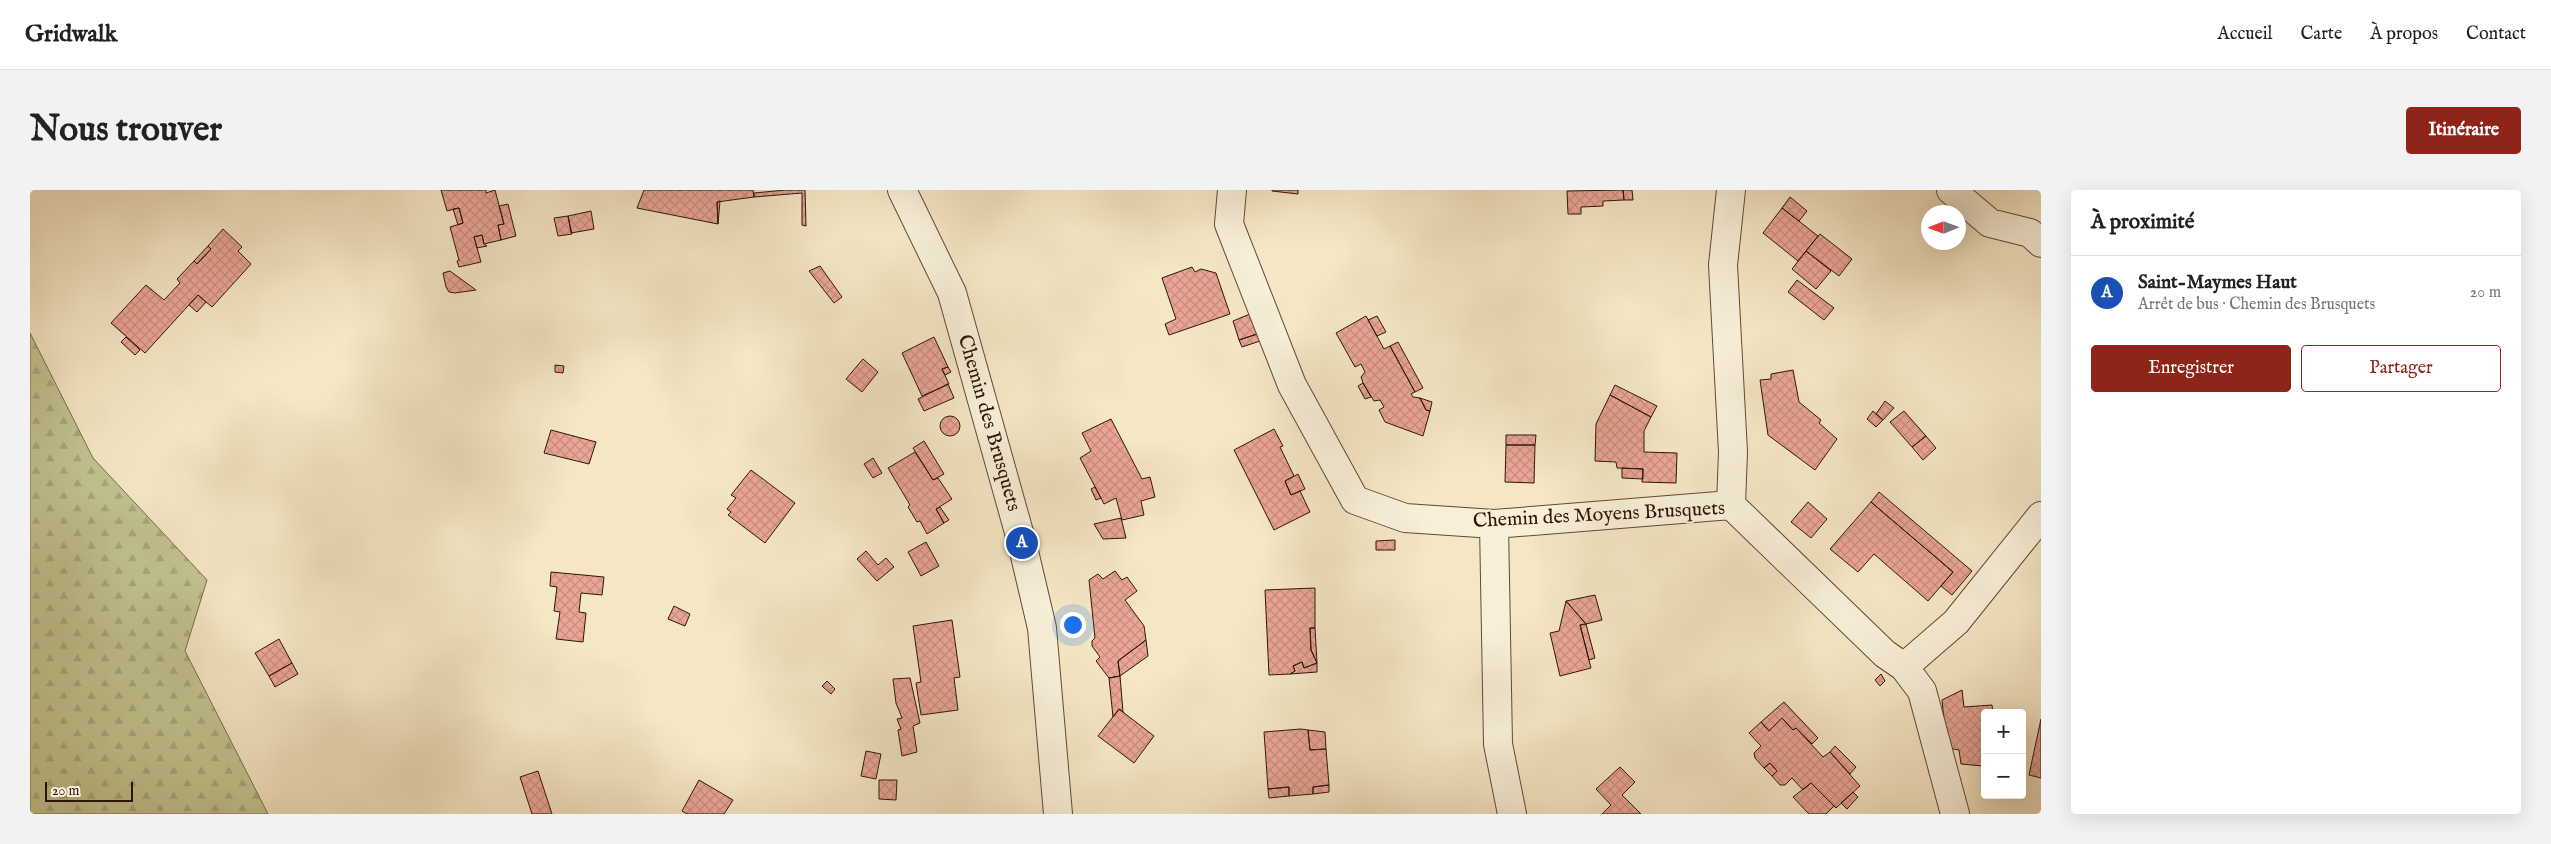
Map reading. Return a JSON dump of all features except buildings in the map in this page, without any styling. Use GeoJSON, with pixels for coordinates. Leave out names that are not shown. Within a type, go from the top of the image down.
{"type":"FeatureCollection","features":[{"type":"Feature","properties":{"kind":"street","name":"Chemin des Brusquets"},"geometry":{"type":"LineString","coordinates":[[902,190],[952,293],[1022,543],[1042,628],[1058,814]]}},
{"type":"Feature","properties":{"kind":"street","name":"Chemin des Moyens Brusquets"},"geometry":{"type":"LineString","coordinates":[[1232,190],[1228,224],[1292,385],[1355,500],[1406,518],[1494,524],[1731,505],[1885,654],[1904,667],[1922,691],[1955,814]]}},
{"type":"Feature","properties":{"kind":"street"},"geometry":{"type":"LineString","coordinates":[[1731,505],[1733,452],[1723,265],[1732,190]]}},
{"type":"Feature","properties":{"kind":"street"},"geometry":{"type":"LineString","coordinates":[[1951,190],[1990,223],[2030,233],[2041,243]]}},
{"type":"Feature","properties":{"kind":"street"},"geometry":{"type":"LineString","coordinates":[[1904,667],[1956,622],[2041,516]]}},
{"type":"Feature","properties":{"kind":"street"},"geometry":{"type":"LineString","coordinates":[[1494,524],[1498,744],[1512,814]]}},
{"type":"Feature","properties":{"kind":"green space"},"geometry":{"type":"Polygon","coordinates":[[[30,333],[93,458],[207,580],[185,651],[268,814],[30,814],[30,333]]]}},
{"type":"Feature","properties":{"kind":"place","name":"Saint-Maymes Haut"},"geometry":{"type":"Point","coordinates":[1022,543]}}]}
